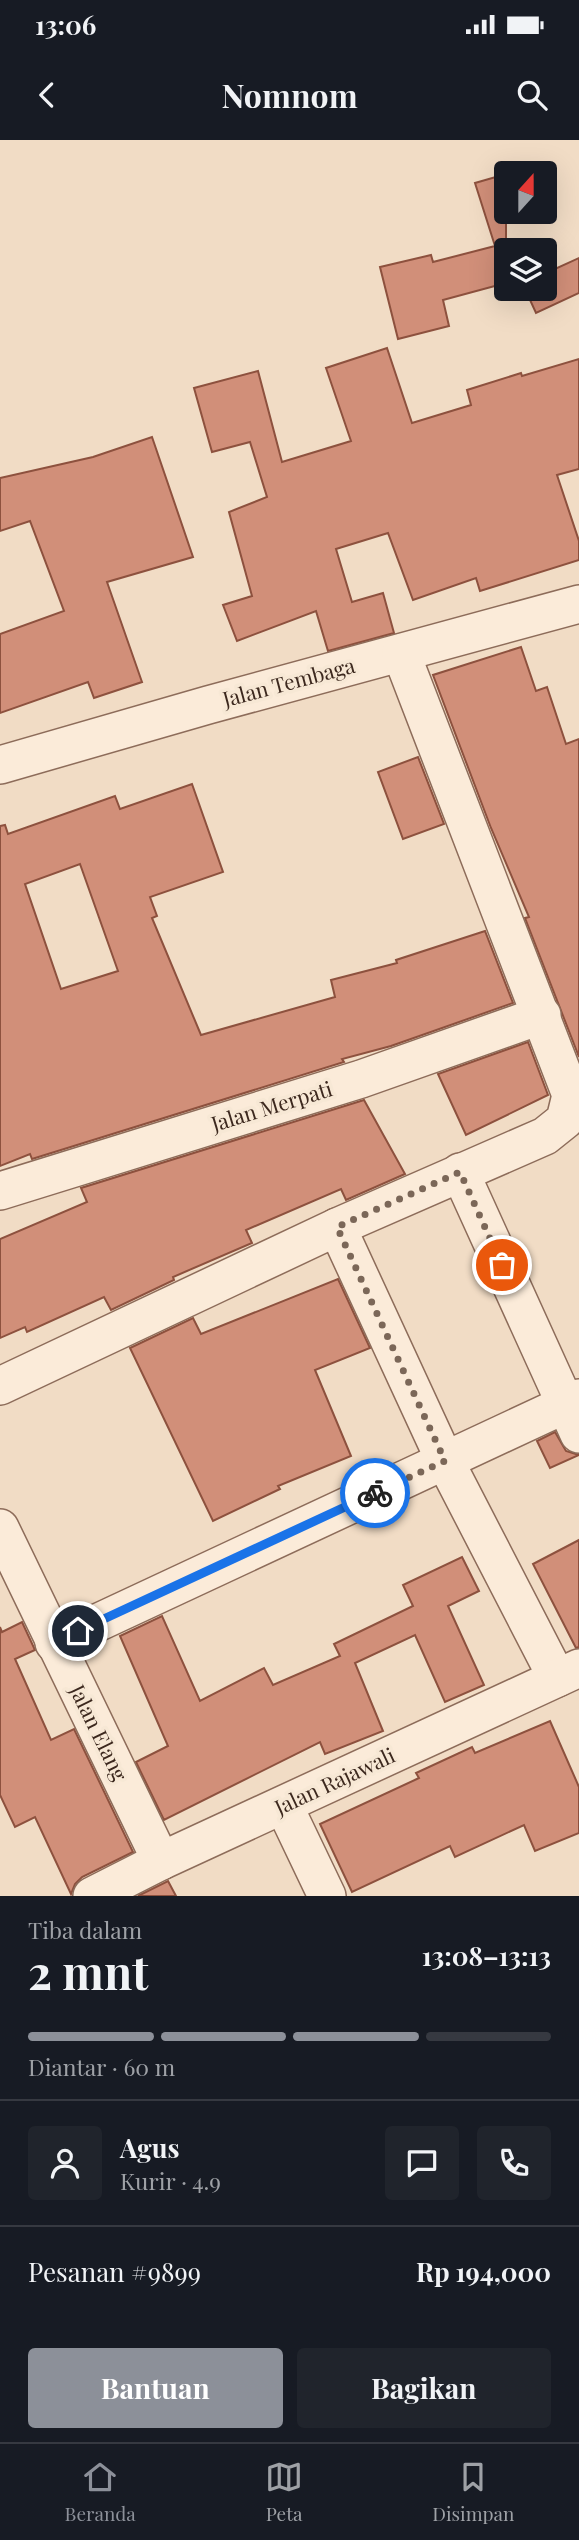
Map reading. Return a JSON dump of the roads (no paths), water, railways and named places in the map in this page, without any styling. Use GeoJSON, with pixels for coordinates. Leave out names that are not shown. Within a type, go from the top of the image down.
{"type":"FeatureCollection","features":[{"type":"Feature","properties":{"kind":"street","name":"Jalan Tembaga"},"geometry":{"type":"LineString","coordinates":[[0,765],[579,604]]}},
{"type":"Feature","properties":{"kind":"street"},"geometry":{"type":"LineString","coordinates":[[0,1386],[337,1227],[545,1136],[565,1120],[571,1095],[401,653]]}},
{"type":"Feature","properties":{"kind":"street","name":"Jalan Merpati"},"geometry":{"type":"LineString","coordinates":[[0,1191],[361,1079],[542,1015]]}},
{"type":"Feature","properties":{"kind":"street"},"geometry":{"type":"LineString","coordinates":[[54,1643],[445,1461],[574,1412],[460,1172]]}},
{"type":"Feature","properties":{"kind":"street"},"geometry":{"type":"LineString","coordinates":[[337,1227],[445,1461],[568,1673]]}},
{"type":"Feature","properties":{"kind":"street","name":"Jalan Elang"},"geometry":{"type":"LineString","coordinates":[[0,1528],[161,1861]]}},
{"type":"Feature","properties":{"kind":"street","name":"Jalan Rajawali"},"geometry":{"type":"LineString","coordinates":[[92,1896],[161,1861],[568,1673]]}},
{"type":"Feature","properties":{"kind":"street"},"geometry":{"type":"LineString","coordinates":[[284,1806],[327,1896]]}}]}
